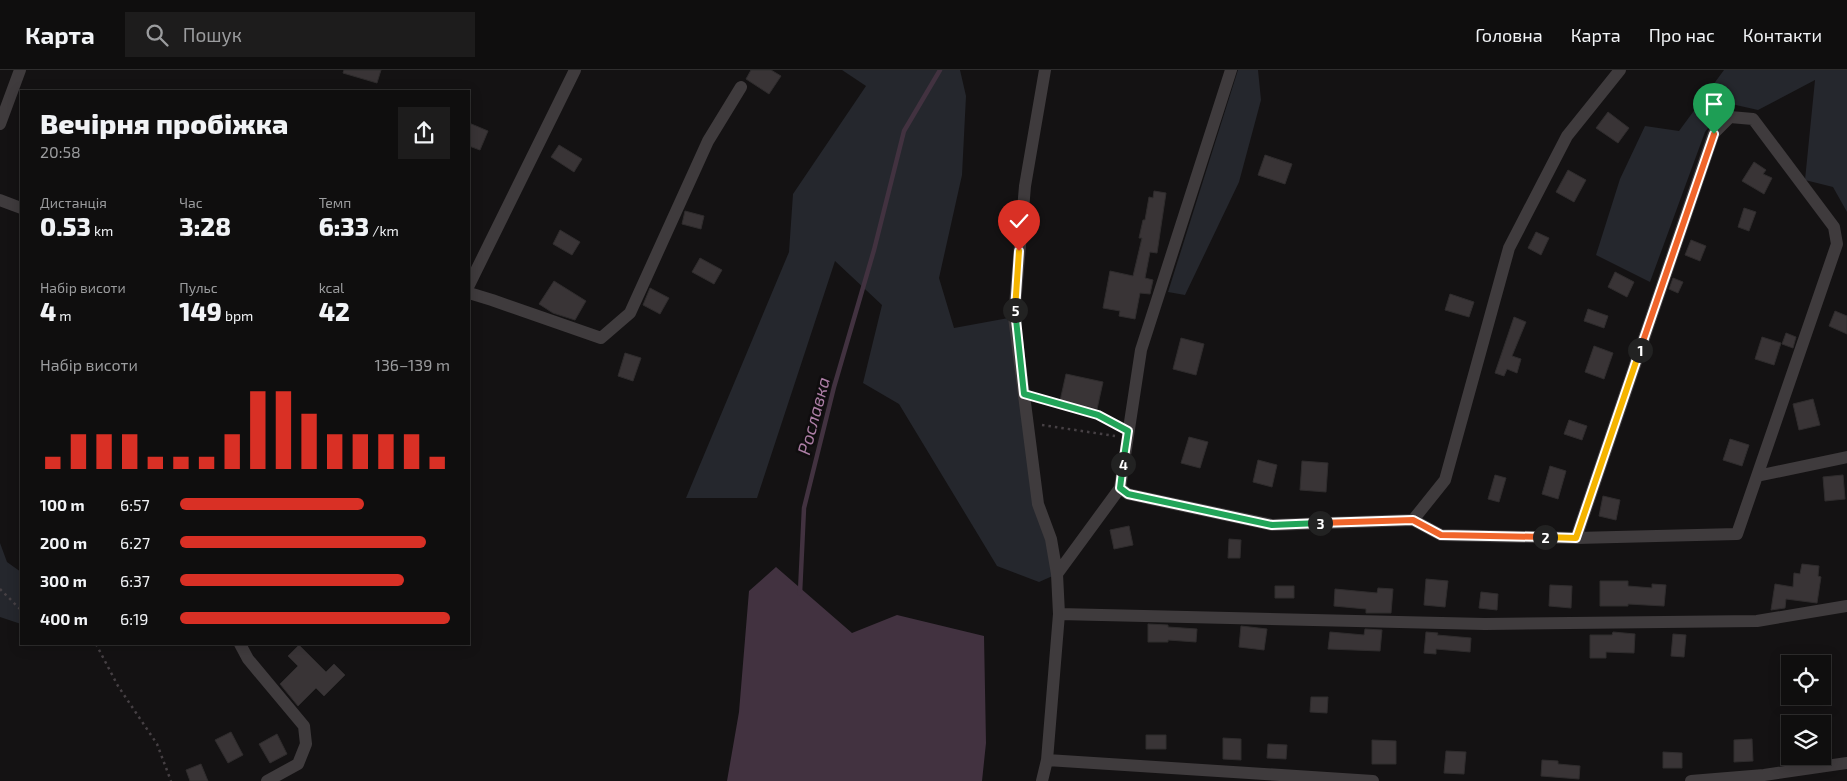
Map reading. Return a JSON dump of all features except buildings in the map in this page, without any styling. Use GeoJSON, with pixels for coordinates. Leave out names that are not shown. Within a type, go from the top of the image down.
{"type":"FeatureCollection","features":[{"type":"Feature","properties":{"kind":"street"},"geometry":{"type":"LineString","coordinates":[[0,124],[20,70]]}},
{"type":"Feature","properties":{"kind":"street"},"geometry":{"type":"LineString","coordinates":[[470,283],[575,70]]}},
{"type":"Feature","properties":{"kind":"street"},"geometry":{"type":"LineString","coordinates":[[1042,781],[1047,760],[1059,614],[1057,574],[1051,539],[1038,504],[1014,317],[1025,186],[1045,70]]}},
{"type":"Feature","properties":{"kind":"street"},"geometry":{"type":"LineString","coordinates":[[1057,574],[1120,488],[1141,350],[1231,70]]}},
{"type":"Feature","properties":{"kind":"street"},"geometry":{"type":"LineString","coordinates":[[1413,520],[1445,480],[1509,248],[1566,136],[1620,70]]}},
{"type":"Feature","properties":{"kind":"street"},"geometry":{"type":"LineString","coordinates":[[470,294],[492,300],[601,338],[630,313],[708,141],[741,87]]}},
{"type":"Feature","properties":{"kind":"street"},"geometry":{"type":"LineString","coordinates":[[1120,488],[1128,494],[1272,525],[1413,520],[1441,535],[1576,538],[1737,534],[1837,244],[1834,227],[1753,119],[1730,117],[1714,134],[1576,538]]}},
{"type":"Feature","properties":{"kind":"street"},"geometry":{"type":"LineString","coordinates":[[0,200],[20,208]]}},
{"type":"Feature","properties":{"kind":"street"},"geometry":{"type":"LineString","coordinates":[[1757,476],[1847,457]]}},
{"type":"Feature","properties":{"kind":"street"},"geometry":{"type":"LineString","coordinates":[[1059,614],[1485,624],[1738,622],[1757,621],[1847,606]]}},
{"type":"Feature","properties":{"kind":"street"},"geometry":{"type":"LineString","coordinates":[[240,645],[248,660],[304,726],[306,744],[298,764],[267,781]]}},
{"type":"Feature","properties":{"kind":"street"},"geometry":{"type":"LineString","coordinates":[[1047,760],[1373,781]]}},
{"type":"Feature","properties":{"kind":"street"},"geometry":{"type":"LineString","coordinates":[[1691,781],[1764,775],[1847,763]]}},
{"type":"Feature","properties":{"kind":"path"},"geometry":{"type":"LineString","coordinates":[[1024,394],[1098,415],[1127,434]]}},
{"type":"Feature","properties":{"kind":"path"},"geometry":{"type":"LineString","coordinates":[[1028,422],[1127,434]]}},
{"type":"Feature","properties":{"kind":"path"},"geometry":{"type":"LineString","coordinates":[[0,589],[20,609]]}},
{"type":"Feature","properties":{"kind":"path"},"geometry":{"type":"LineString","coordinates":[[97,645],[118,686],[157,744],[171,781]]}},
{"type":"Feature","properties":{"kind":"shaded area"},"geometry":{"type":"Polygon","coordinates":[[[842,70],[960,70],[966,96],[962,175],[939,278],[954,328],[1014,317],[1038,504],[1057,574],[1039,582],[997,566],[899,404],[863,383],[882,305],[835,261],[757,498],[686,498],[789,252],[793,194],[866,86],[842,70]]]}},
{"type":"Feature","properties":{"kind":"shaded area"},"geometry":{"type":"Polygon","coordinates":[[[1238,70],[1258,70],[1261,100],[1239,182],[1185,295],[1168,292],[1238,70]]]}},
{"type":"Feature","properties":{"kind":"shaded area"},"geometry":{"type":"Polygon","coordinates":[[[1724,70],[1847,70],[1847,212],[1833,187],[1805,180],[1815,80],[1758,110],[1727,103],[1705,132],[1650,282],[1596,255],[1620,179],[1645,126],[1679,131],[1724,70]]]}},
{"type":"Feature","properties":{"kind":"shaded area"},"geometry":{"type":"Polygon","coordinates":[[[0,543],[7,562],[20,571],[20,624],[0,617],[0,543]]]}},
{"type":"Feature","properties":{"kind":"shaded area"},"geometry":{"type":"Polygon","coordinates":[[[776,567],[852,633],[897,615],[984,636],[986,743],[982,781],[727,781],[739,712],[749,591],[776,567]]]}},
{"type":"Feature","properties":{"kind":"waterway","name":"Рославка"},"geometry":{"type":"LineString","coordinates":[[800,593],[804,508],[834,387],[874,250],[904,131],[940,70]]}},
{"type":"Feature","properties":{"kind":"route"},"geometry":{"type":"LineString","coordinates":[[1019,251],[1014,317],[1024,394],[1098,415],[1128,431],[1120,488],[1128,494],[1272,525],[1413,520],[1441,535],[1576,538],[1714,134]]}}]}
